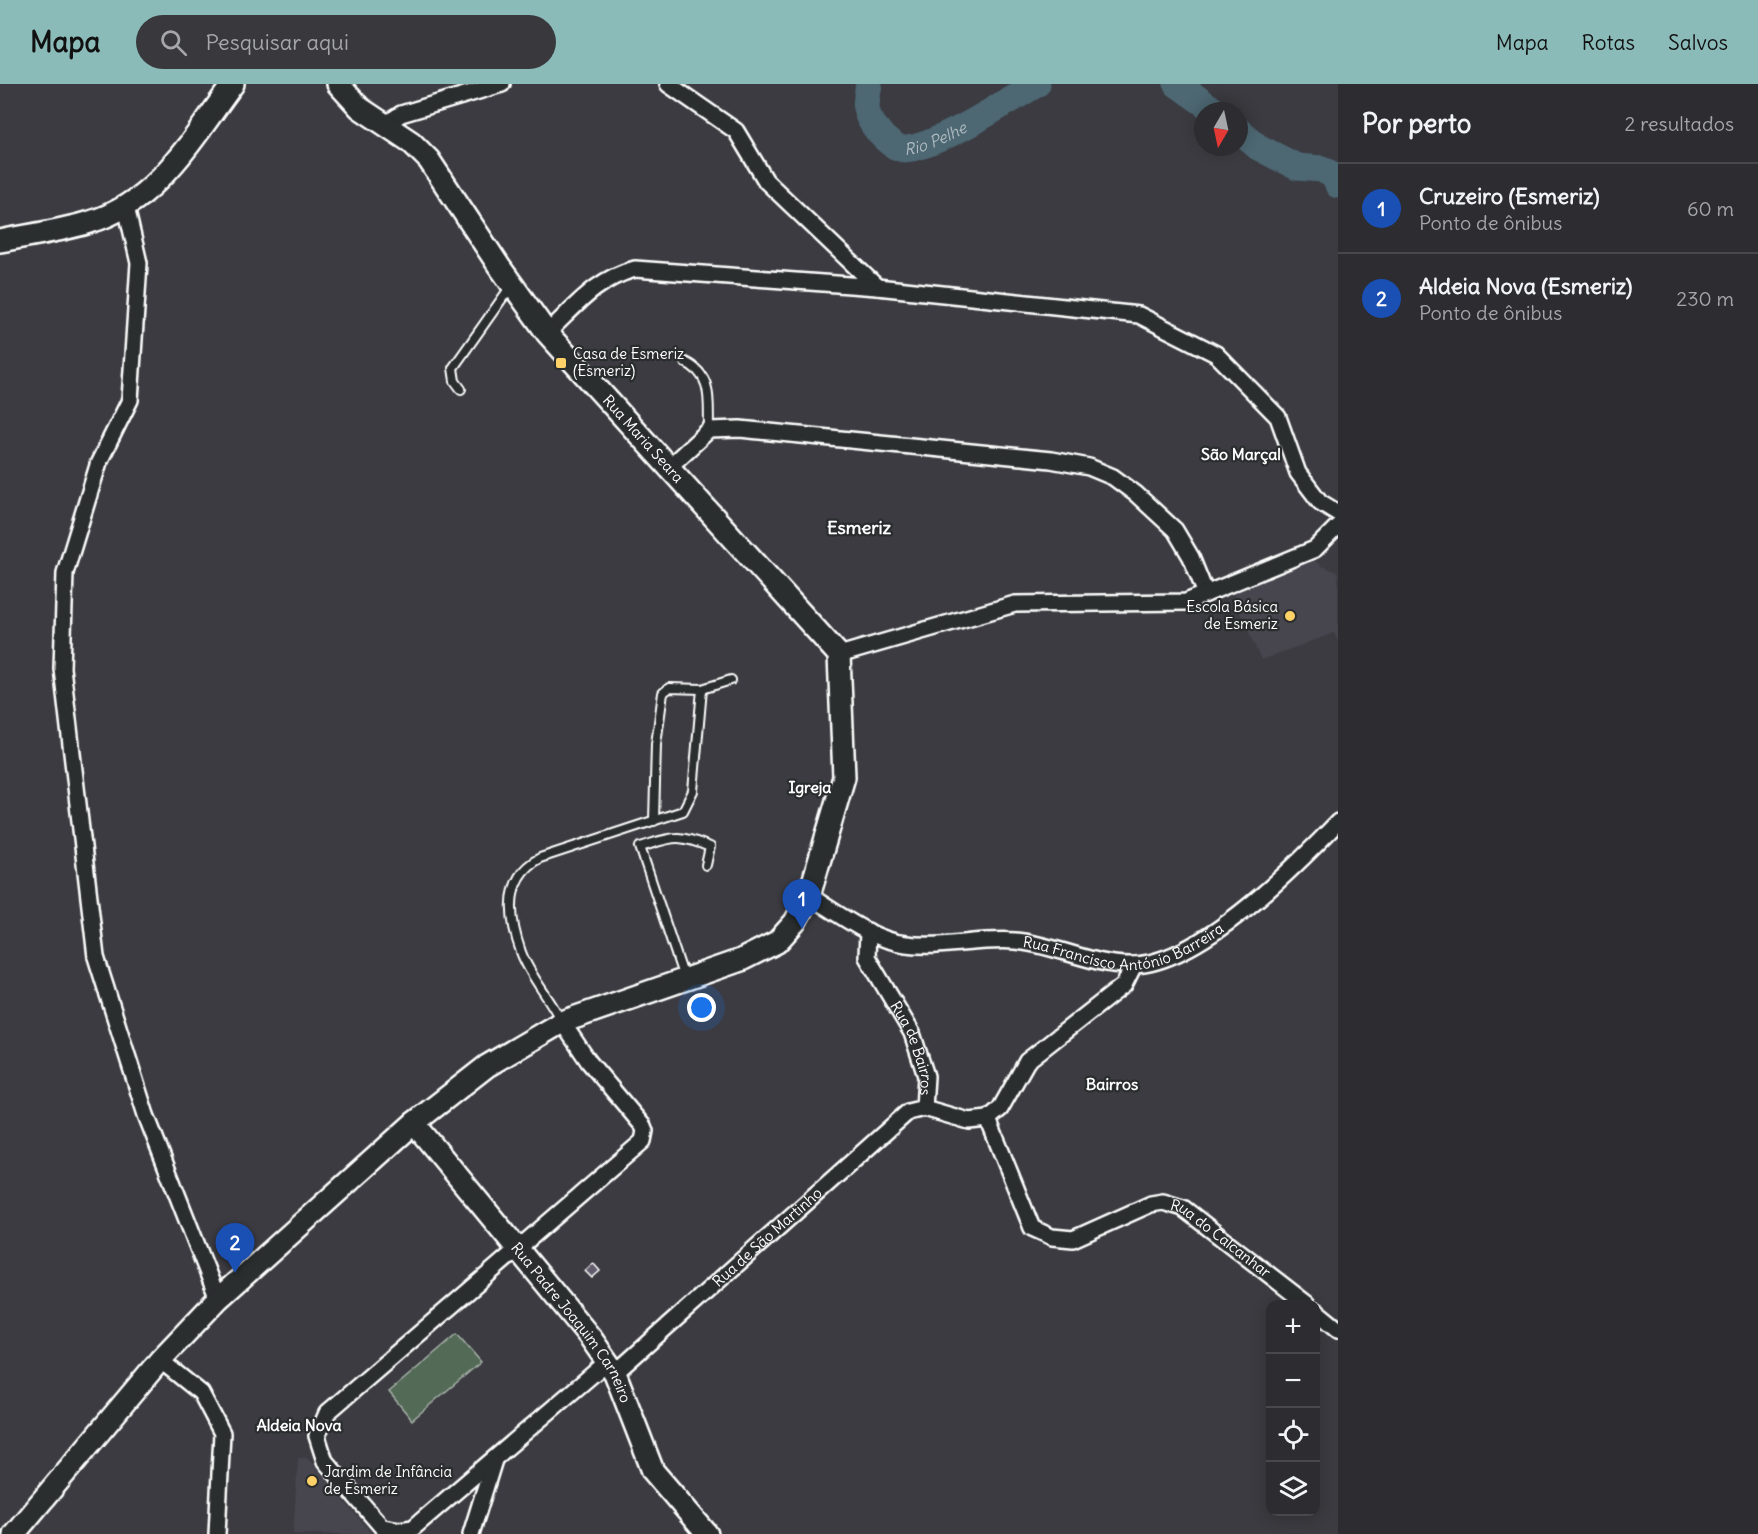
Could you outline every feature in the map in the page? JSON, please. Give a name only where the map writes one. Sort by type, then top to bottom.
[{"type":"street","points":[[0,241],[91,222],[126,207],[161,179],[233,84]]},
{"type":"street","name":"Rua Maria Seara","points":[[338,84],[360,108],[411,142],[429,160],[512,285],[548,333],[839,655]]},
{"type":"street","points":[[386,124],[401,114],[502,84]]},
{"type":"street","points":[[668,84],[736,130],[766,181],[877,287]]},
{"type":"street","points":[[126,207],[139,264],[130,400],[99,462],[65,573],[62,668],[96,957],[147,1115],[218,1299]]},
{"type":"street","points":[[548,333],[600,282],[614,274],[635,269],[877,287],[1139,315],[1216,354],[1278,417],[1298,474],[1320,502],[1338,513]]},
{"type":"street","points":[[669,467],[709,430],[740,429],[1051,460],[1089,467],[1113,477],[1175,530],[1191,557],[1206,594]]},
{"type":"street","points":[[14,1534],[160,1360],[218,1299],[414,1123],[487,1066],[562,1022],[768,948],[795,922],[809,896],[844,777],[839,655],[1016,604],[1186,602],[1315,549],[1338,526]]},
{"type":"street","name":"Rua Francisco António Barreira","points":[[809,896],[868,931],[905,944],[1015,941],[1134,965],[1167,960],[1202,939],[1280,882],[1338,822]]},
{"type":"street","name":"Rua de Bairros","points":[[868,931],[867,957],[912,1033],[926,1076],[924,1108],[969,1121],[988,1119]]},
{"type":"street","points":[[988,1119],[1000,1109],[1027,1061],[1124,985],[1134,965]]},
{"type":"street","name":"Rua de São Martinho","points":[[562,1022],[589,1062],[643,1126],[645,1136],[643,1141],[327,1413],[318,1436],[325,1461],[382,1527],[400,1530],[412,1528],[611,1367],[908,1112],[924,1108]]},
{"type":"street","name":"Rua do Calcanhar","points":[[988,1119],[1032,1228],[1052,1237],[1073,1239],[1142,1208],[1163,1202],[1183,1208],[1301,1300]]},
{"type":"street","name":"Rua Padre Joaquim Carneiro","points":[[414,1123],[611,1367],[653,1471],[707,1534]]},
{"type":"street","points":[[1320,1314],[1338,1329]]},
{"type":"street","points":[[160,1360],[201,1393],[222,1433],[217,1534]]},
{"type":"street","points":[[471,1534],[494,1460]]},
{"type":"lane","points":[[461,389],[455,381],[453,368],[512,285]]},
{"type":"lane","points":[[685,362],[699,369],[705,378],[709,430]]},
{"type":"lane","points":[[654,821],[660,700],[663,693],[669,688],[702,689],[731,680]]},
{"type":"lane","points":[[562,1022],[522,954],[512,914],[514,885],[521,871],[540,858],[683,811],[693,791],[702,689]]},
{"type":"lane","points":[[684,979],[640,847],[677,836],[685,836],[710,847],[706,865]]},
{"type":"shaded area","name":"Escola Básica de Esmeriz","points":[[1311,557],[1321,566],[1338,572],[1338,642],[1334,633],[1261,660],[1234,599],[1234,593]]},
{"type":"shaded area","name":"Jardim de Infância de Esmeriz","points":[[298,1458],[308,1458],[372,1534],[293,1534]]},
{"type":"green space","points":[[457,1334],[481,1362],[412,1420],[389,1392]]},
{"type":"building","points":[[593,1263],[600,1271],[592,1278],[585,1271]]},
{"type":"waterway","name":"Rio Pelhe","points":[[869,84],[866,109],[870,119],[886,140],[904,149],[917,147],[952,133],[1037,84]]},
{"type":"waterway","name":"Rio Pelhe","points":[[1177,84],[1202,102]]},
{"type":"waterway","name":"Rio Pelhe","points":[[1248,139],[1258,147],[1297,167],[1322,169],[1334,176],[1338,185]]},
{"type":"place","name":"Casa de Esmeriz (Esmeriz)","points":[[561,363]]},
{"type":"place","name":"Escola Básica de Esmeriz","points":[[1290,616]]},
{"type":"place","name":"Cruzeiro (Esmeriz)","points":[[802,929]]},
{"type":"place","name":"Aldeia Nova (Esmeriz)","points":[[235,1273]]},
{"type":"place","name":"Jardim de Infância de Esmeriz","points":[[312,1481]]},
{"type":"district","name":"São Marçal","points":[[1241,454]]},
{"type":"district","name":"Esmeriz","points":[[859,528]]},
{"type":"district","name":"Igreja","points":[[810,787]]},
{"type":"district","name":"Bairros","points":[[1112,1084]]},
{"type":"district","name":"Aldeia Nova","points":[[299,1425]]}]
